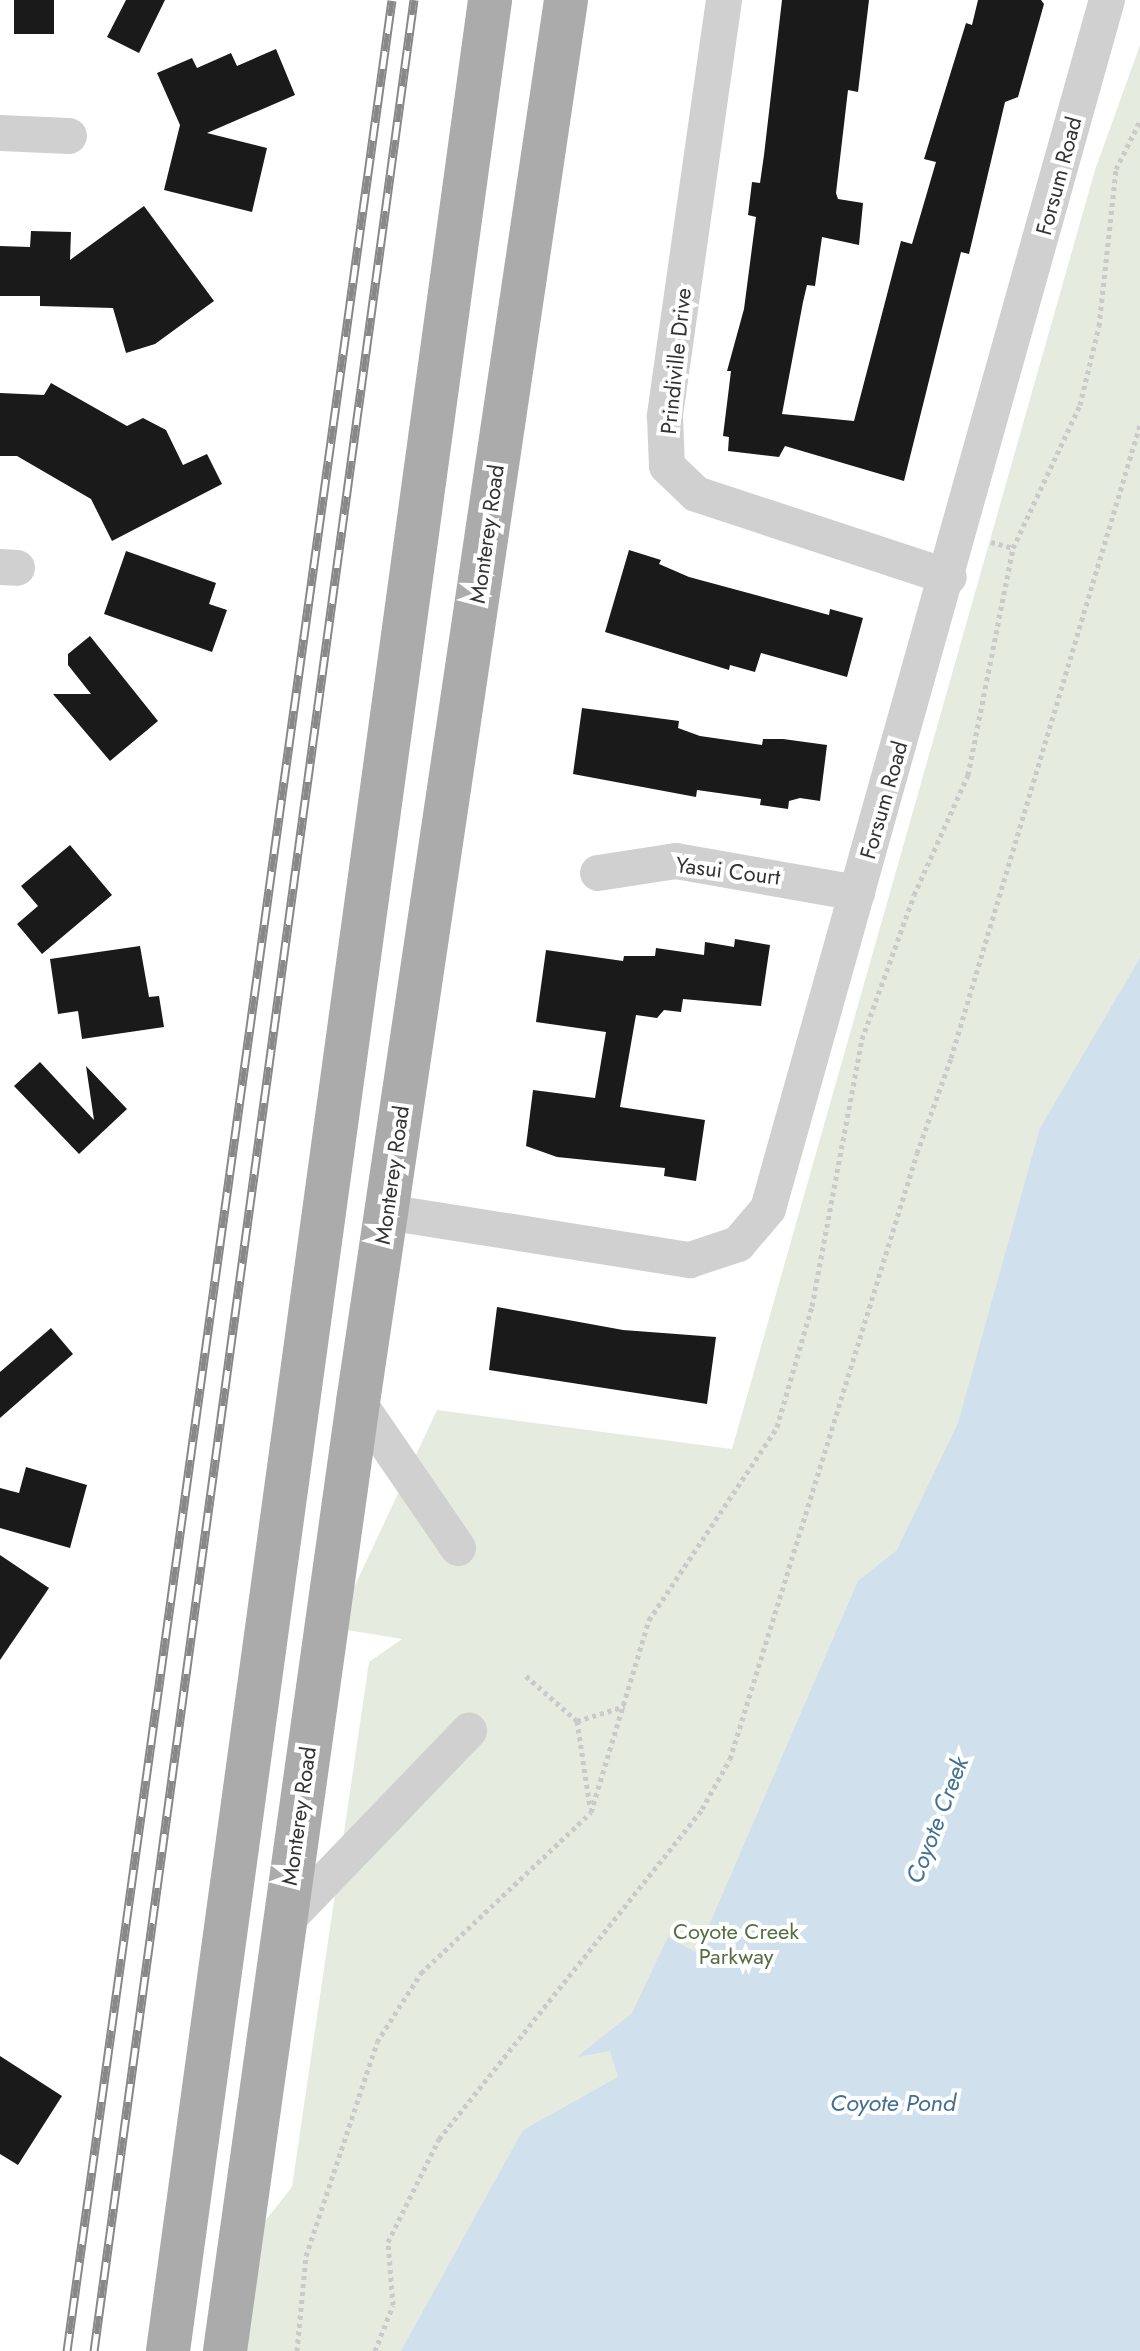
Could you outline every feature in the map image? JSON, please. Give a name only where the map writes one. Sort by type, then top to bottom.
[{"type":"main road","points":[[168,2351],[490,0]]},
{"type":"main road","name":"Monterey Road","points":[[225,2351],[358,1402],[566,0]]},
{"type":"street","name":"Prindiville Drive","points":[[724,0],[665,417],[667,466],[696,494],[949,577]]},
{"type":"street","name":"Forsum Road","points":[[386,1212],[690,1260],[738,1244],[768,1209],[949,577],[1107,0]]},
{"type":"street","points":[[0,133],[69,136]]},
{"type":"street","name":"Yasui Court","points":[[598,873],[676,861],[857,893]]},
{"type":"street","points":[[358,1402],[458,1548]]},
{"type":"street","points":[[284,1923],[469,1731]]},
{"type":"path","points":[[375,2351],[393,2305],[388,2242],[439,2139],[702,1809],[730,1759],[917,1153],[951,1058],[1140,425]]},
{"type":"path","points":[[987,540],[1013,548]]},
{"type":"path","points":[[526,1676],[577,1721],[591,1812]]},
{"type":"path","points":[[577,1721],[625,1706]]},
{"type":"green space","name":"Coyote Creek Parkway","points":[[1140,45],[1140,2351],[229,2351],[243,2249],[292,2187],[369,1662],[402,1639],[335,1628],[437,1410],[732,1449],[1095,170]]},
{"type":"water","name":"Coyote Pond","points":[[1140,958],[1140,2351],[401,2351],[523,2130],[618,2077],[610,2051],[577,2057],[632,2013],[668,1937],[697,1953],[858,1581],[897,1550],[958,1423],[1040,1128]]},
{"type":"building","points":[[14,0],[54,0],[54,34],[14,34]]},
{"type":"building","points":[[126,0],[165,0],[139,53],[107,37]]},
{"type":"building","points":[[782,0],[869,0],[858,92],[848,90],[836,193],[838,199],[863,203],[859,245],[822,237],[815,286],[807,285],[803,302],[782,414],[854,421],[901,241],[912,244],[936,162],[924,159],[966,23],[972,25],[978,0],[1041,0],[1044,4],[1018,97],[1005,102],[969,254],[961,252],[904,481],[785,446],[779,457],[728,451],[729,437],[723,436],[731,371],[727,371],[744,309],[756,217],[748,215],[752,182],[760,183]]},
{"type":"building","points":[[276,49],[295,95],[207,133],[267,148],[252,212],[164,190],[180,125],[157,73],[192,58],[197,68],[231,53],[237,66]]},
{"type":"building","points":[[144,206],[214,301],[155,344],[126,353],[113,308],[40,306],[40,296],[0,296],[0,246],[30,247],[31,231],[71,232],[70,260]]},
{"type":"building","points":[[51,383],[127,426],[143,418],[166,430],[183,465],[207,454],[222,484],[112,541],[91,499],[17,456],[0,456],[0,393],[44,395]]},
{"type":"building","points":[[629,550],[661,560],[659,564],[689,577],[829,615],[830,609],[863,618],[847,677],[761,653],[755,672],[730,665],[729,670],[605,632]]},
{"type":"building","points":[[126,551],[216,583],[209,604],[227,610],[212,652],[104,614]]},
{"type":"building","points":[[90,636],[158,721],[110,761],[53,694],[91,694],[68,665],[68,654]]},
{"type":"building","points":[[582,708],[679,721],[678,728],[700,736],[762,745],[763,739],[783,739],[827,745],[820,801],[800,798],[789,801],[788,809],[760,805],[761,799],[697,790],[696,797],[573,774]]},
{"type":"building","points":[[70,845],[112,895],[42,954],[17,924],[38,906],[21,886]]},
{"type":"building","points":[[735,939],[770,945],[761,1006],[683,999],[681,1012],[664,1010],[657,1018],[636,1015],[620,1107],[705,1120],[696,1181],[664,1176],[665,1168],[557,1157],[526,1146],[533,1090],[595,1098],[606,1032],[536,1022],[546,950],[623,961],[624,956],[655,956],[656,948],[704,955],[705,942],[734,947]]},
{"type":"building","points":[[140,946],[149,997],[159,996],[164,1027],[82,1039],[78,1011],[58,1014],[50,959]]},
{"type":"building","points":[[40,1062],[94,1120],[86,1066],[127,1109],[79,1154],[14,1086]]},
{"type":"building","points":[[497,1307],[623,1330],[716,1337],[707,1404],[489,1370]]},
{"type":"building","points":[[51,1328],[73,1354],[0,1418],[0,1372]]},
{"type":"building","points":[[26,1467],[87,1485],[70,1548],[0,1528],[0,1488],[19,1493]]},
{"type":"building","points":[[0,1555],[49,1588],[0,1660]]},
{"type":"building","points":[[0,2056],[62,2096],[18,2165],[0,2154]]},
{"type":"railway","points":[[67,2351],[392,0]]},
{"type":"railway","points":[[94,2351],[414,0]]},
{"type":"water label","name":"Coyote Creek","points":[[937,1820]]}]
